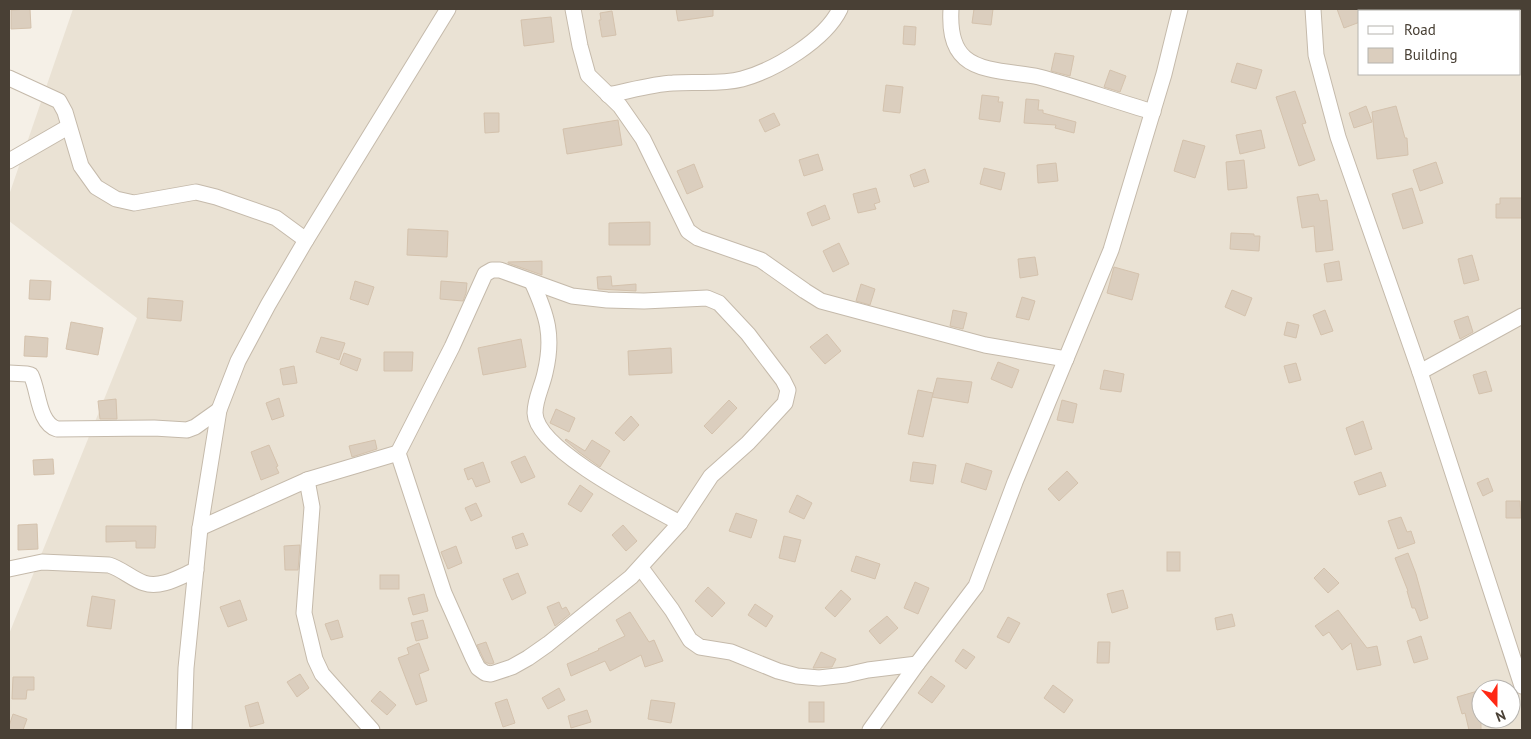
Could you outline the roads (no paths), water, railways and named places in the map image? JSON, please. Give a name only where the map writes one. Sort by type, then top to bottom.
[{"type":"street","points":[[184,730],[186,668],[200,528],[219,410],[238,361],[268,305],[448,9]]},
{"type":"street","points":[[573,9],[588,75],[620,106],[643,139],[688,231],[698,238],[761,260],[805,291],[828,303],[985,345],[1066,359]]},
{"type":"street","points":[[608,95],[672,83],[720,82],[742,78],[774,66],[792,55],[820,35],[840,9]]},
{"type":"street","points":[[951,9],[950,21],[954,43],[966,59],[987,69],[1038,77],[1153,112]]},
{"type":"street","points":[[870,730],[976,586],[1014,482],[1111,250],[1164,74],[1180,9]]},
{"type":"street","points":[[1313,9],[1316,55],[1338,137],[1420,372],[1522,686]]},
{"type":"street","points":[[9,78],[59,101],[65,112],[81,166],[96,187],[116,199],[134,203],[196,192],[276,218],[306,240]]},
{"type":"street","points":[[9,161],[68,127]]},
{"type":"street","points":[[492,270],[500,270],[572,296],[607,300],[644,301],[702,298],[713,300],[719,303],[748,334],[783,380],[788,390],[785,403],[748,443],[711,476],[680,523],[641,568],[528,658],[512,667],[492,674],[485,673],[478,668],[444,594],[398,453],[452,347],[485,274],[492,270]]},
{"type":"street","points":[[532,282],[546,318],[550,338],[545,374],[537,396],[535,414],[539,427],[574,462],[609,484],[680,523]]},
{"type":"street","points":[[1420,372],[1522,316]]},
{"type":"street","points":[[9,373],[31,376],[47,423],[57,429],[154,428],[187,430],[219,410]]},
{"type":"street","points":[[200,528],[307,480],[398,453]]},
{"type":"street","points":[[307,480],[312,507],[304,613],[315,658],[322,674],[372,730]]},
{"type":"street","points":[[9,570],[42,562],[109,565],[144,583],[154,585],[196,570]]},
{"type":"street","points":[[641,568],[672,610],[690,640],[700,647],[731,652],[798,676],[819,678],[917,664]]}]
